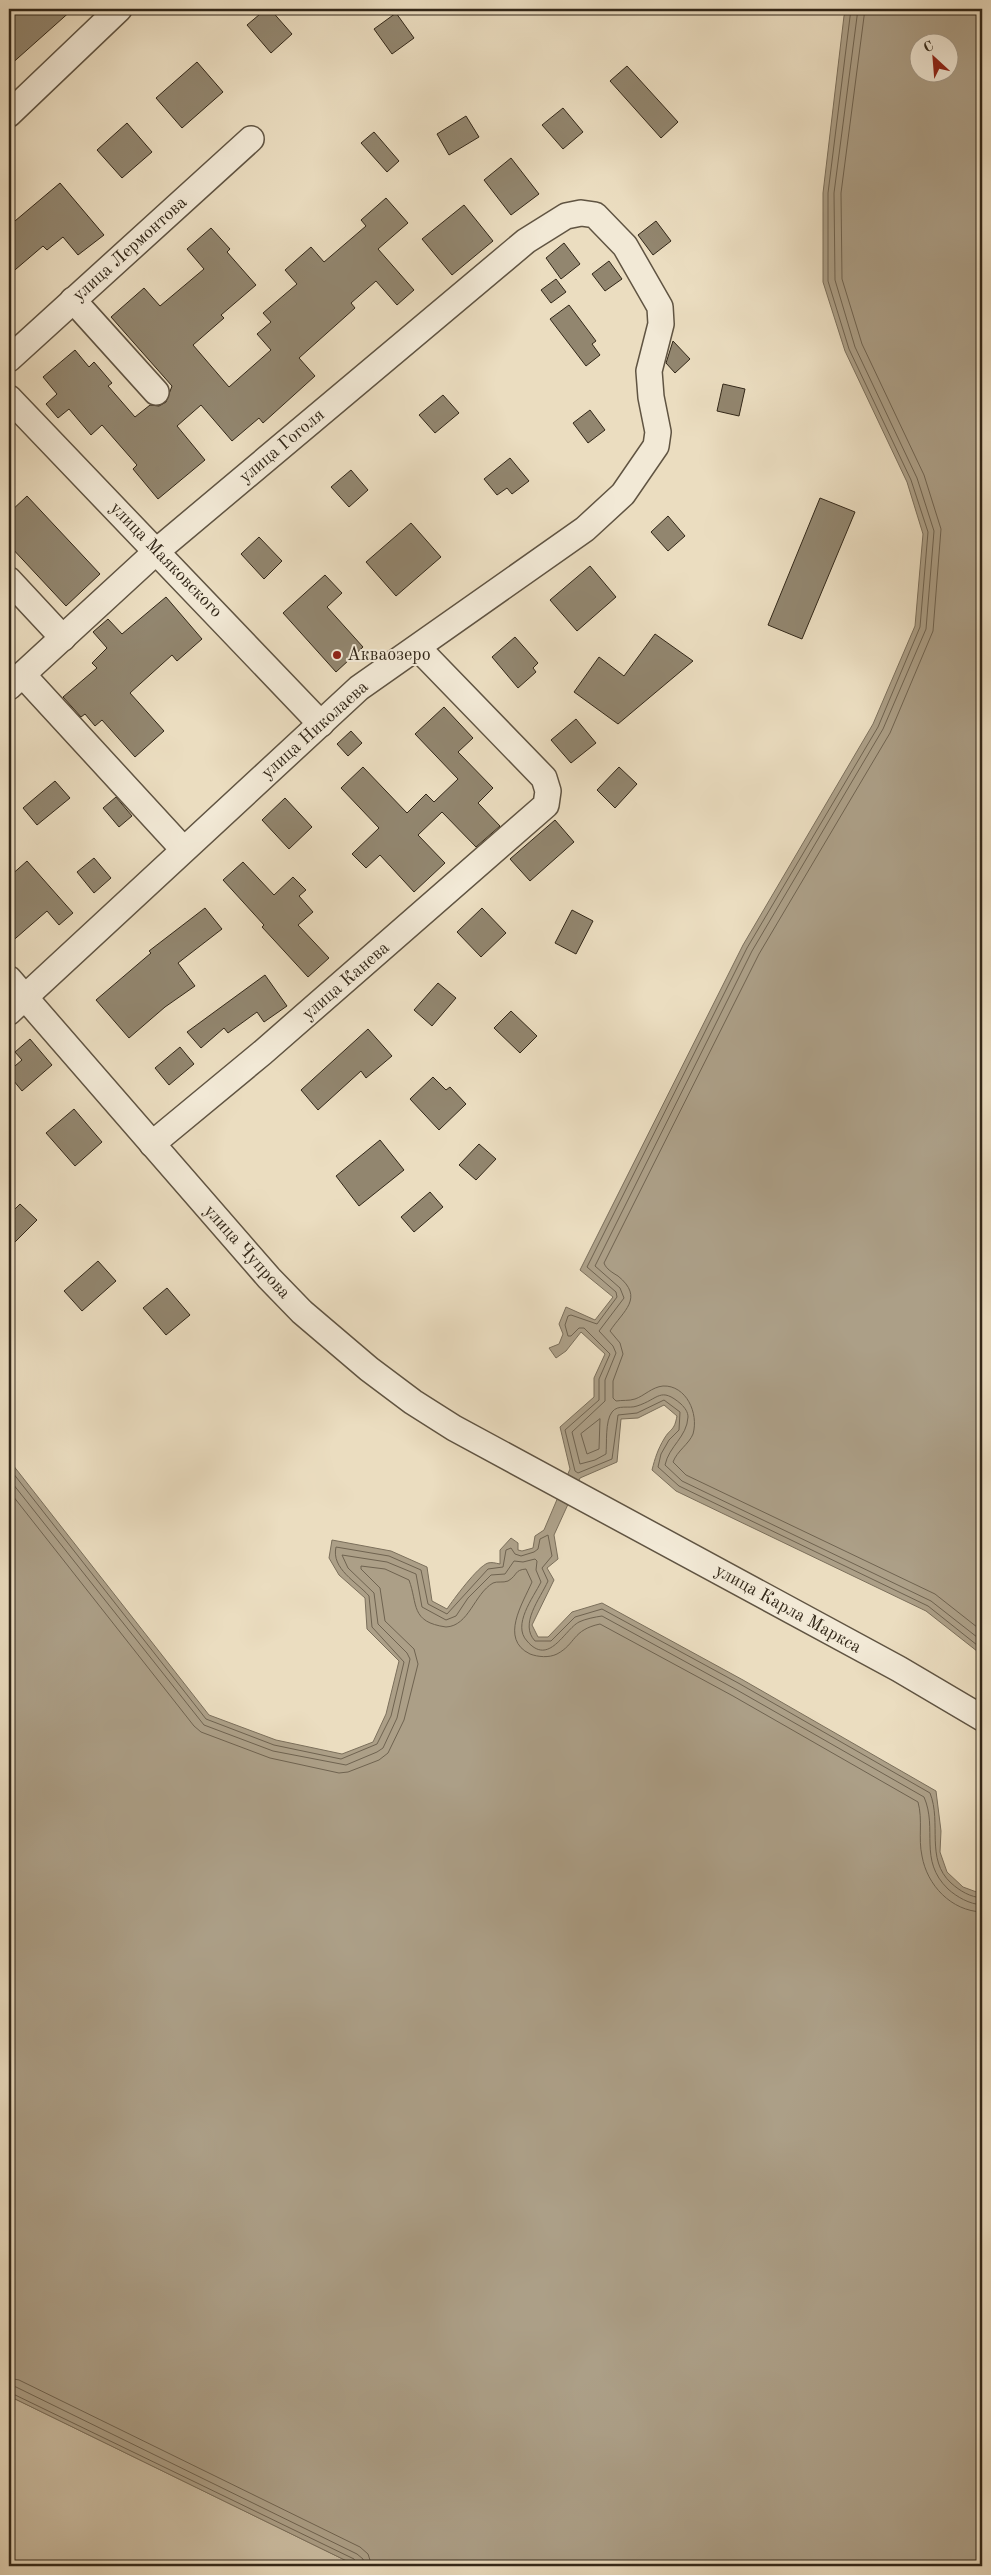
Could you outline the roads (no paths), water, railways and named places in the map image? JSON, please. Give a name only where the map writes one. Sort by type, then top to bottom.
[{"type":"street","points":[[9,114],[118,9]]},
{"type":"street","name":"улица Лермонтова","points":[[9,359],[250,140]]},
{"type":"street","name":"улица Гоголя","points":[[16,681],[158,550],[526,241],[566,216],[581,213],[595,215],[609,227],[625,246],[660,307],[661,324],[649,370],[651,397],[658,432],[656,446]]},
{"type":"street","points":[[73,300],[156,392]]},
{"type":"street","name":"улица Маяковского","points":[[9,398],[158,550],[321,724]]},
{"type":"street","name":"улица Николаева","points":[[14,996],[183,849],[359,688],[586,528],[623,494],[656,446]]},
{"type":"street","points":[[9,580],[63,638]]},
{"type":"street","name":"улица Канева","points":[[152,1144],[262,1054],[546,805],[548,790],[544,778],[418,648]]},
{"type":"street","points":[[16,681],[183,849]]},
{"type":"street","name":"улица Чупрова","points":[[14,996],[152,1144],[269,1278],[335,1342],[413,1402],[454,1428],[592,1502]]},
{"type":"street","name":"улица Карла Маркса","points":[[592,1502],[898,1669],[982,1718]]},
{"type":"water","points":[[847,9],[982,9],[982,1655],[926,1611],[676,1491],[652,1470],[660,1446],[673,1427],[677,1416],[664,1405],[638,1418],[621,1419],[617,1462],[580,1478],[554,1535],[558,1559],[547,1568],[554,1580],[532,1625],[538,1637],[548,1637],[572,1612],[602,1603],[743,1680],[936,1791],[941,1831],[940,1852],[947,1872],[963,1887],[982,1894],[982,2566],[357,2566],[9,2396],[9,1460],[209,1715],[276,1740],[342,1754],[373,1742],[386,1714],[399,1661],[367,1629],[365,1598],[339,1575],[329,1558],[332,1540],[391,1551],[427,1567],[432,1601],[447,1609],[478,1570],[489,1563],[500,1564],[500,1550],[511,1538],[518,1543],[518,1550],[522,1551],[533,1548],[535,1536],[544,1530],[570,1469],[560,1427],[594,1397],[594,1378],[605,1354],[581,1332],[566,1351],[556,1358],[549,1348],[559,1344],[563,1334],[559,1324],[566,1307],[595,1320],[613,1297],[580,1270],[743,945],[873,724],[915,626],[923,534],[907,482],[845,351],[823,282],[823,193],[844,16]]},
{"type":"place","name":"Акваозеро","points":[[337,655]]}]
